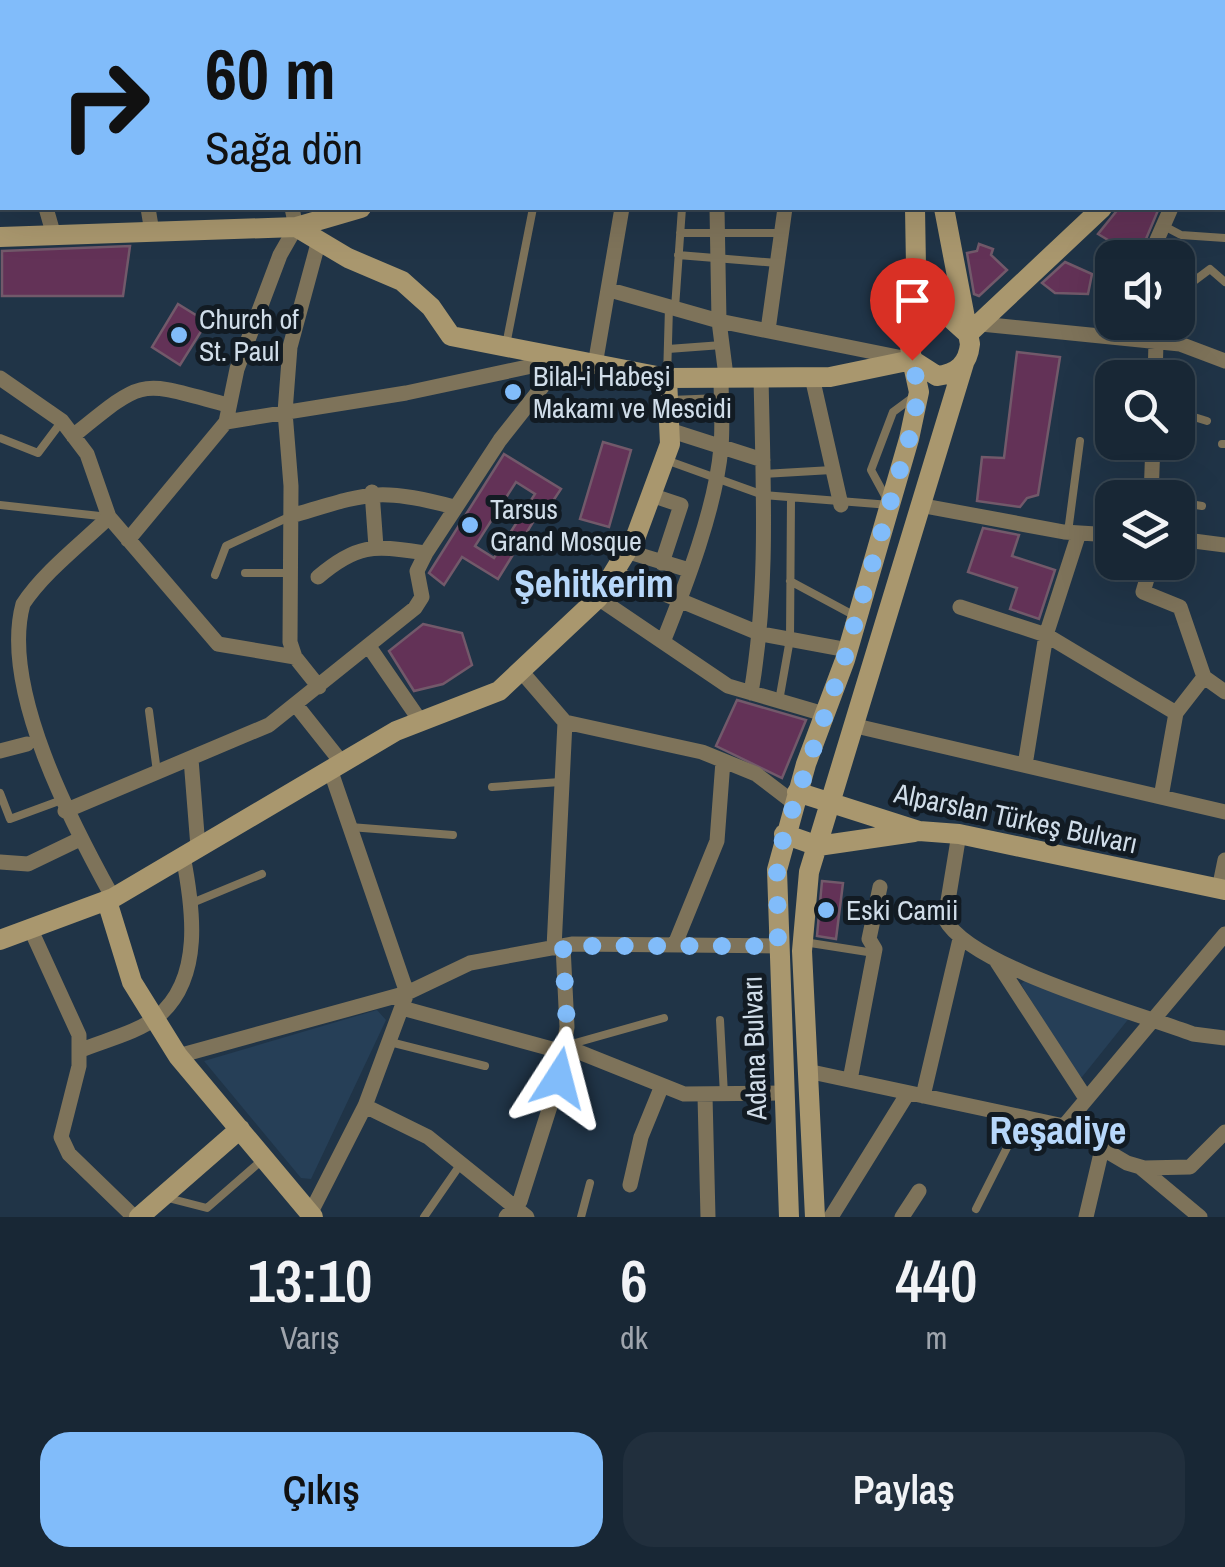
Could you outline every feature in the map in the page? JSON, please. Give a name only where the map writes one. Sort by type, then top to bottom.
[{"type":"main road","points":[[0,237],[152,232],[347,210]]},
{"type":"main road","points":[[915,210],[917,325]]},
{"type":"main road","points":[[945,210],[975,329]]},
{"type":"main road","points":[[975,329],[947,315],[927,317],[909,339],[912,360],[927,374],[937,376],[948,375],[964,363],[975,329],[1100,210]]},
{"type":"main road","points":[[294,217],[318,240],[402,281],[431,307],[451,336],[667,378],[812,377],[912,360]]},
{"type":"main road","name":"Adana Bulvarı","points":[[788,1217],[777,870],[784,834],[848,650],[890,506],[919,392],[912,360]]},
{"type":"main road","name":"Adana Bulvarı","points":[[821,1215],[808,1071],[803,942],[809,872],[964,363]]},
{"type":"main road","points":[[0,940],[110,899],[336,766],[421,722],[498,690],[521,671],[598,598],[626,552],[664,460],[670,430],[667,378]]},
{"type":"main road","name":"Alparslan Türkeş Bulvarı","points":[[796,798],[832,803],[919,831],[959,834],[1222,889]]},
{"type":"main road","points":[[784,834],[818,846],[919,831]]},
{"type":"main road","points":[[110,899],[125,966],[178,1056],[311,1215]]},
{"type":"main road","points":[[136,1217],[240,1128]]},
{"type":"street","points":[[47,210],[54,236]]},
{"type":"street","points":[[148,210],[152,232]]},
{"type":"street","points":[[596,365],[622,210]]},
{"type":"street","points":[[663,642],[680,601],[721,447],[723,376],[717,210]]},
{"type":"street","points":[[768,330],[785,210]]},
{"type":"street","points":[[1157,240],[1170,210]]},
{"type":"street","points":[[128,540],[227,413],[236,368],[294,217]]},
{"type":"street","points":[[318,240],[290,347],[286,412],[291,516],[290,642],[295,657],[319,688]]},
{"type":"street","points":[[610,290],[719,321],[912,360]]},
{"type":"street","points":[[975,329],[1095,338]]},
{"type":"street","points":[[1127,340],[1180,344],[1225,361]]},
{"type":"street","points":[[1156,342],[1156,360]]},
{"type":"street","points":[[73,436],[134,388],[160,387],[227,413],[286,412],[406,393],[564,359]]},
{"type":"street","points":[[62,806],[240,741],[296,705],[370,648],[422,596],[417,571],[426,553],[454,507],[564,359]]},
{"type":"street","points":[[751,694],[761,634],[764,496],[760,376]]},
{"type":"street","points":[[812,377],[841,505]]},
{"type":"street","points":[[0,378],[62,421],[87,454],[109,517],[218,644],[295,657]]},
{"type":"street","points":[[670,430],[721,447],[763,467]]},
{"type":"street","points":[[291,516],[372,492],[398,492],[454,507]]},
{"type":"street","points":[[372,492],[376,546]]},
{"type":"street","points":[[651,494],[681,505],[662,562]]},
{"type":"street","points":[[920,506],[1095,534]]},
{"type":"street","points":[[109,517],[24,603],[3,638],[6,682],[27,744],[110,899]]},
{"type":"street","points":[[1026,765],[1046,635],[1074,532]]},
{"type":"street","points":[[1195,542],[1225,546]]},
{"type":"street","points":[[318,576],[346,553],[376,546],[426,553]]},
{"type":"street","points":[[626,552],[689,570]]},
{"type":"street","points":[[614,573],[761,634],[848,650]]},
{"type":"street","points":[[1147,580],[1143,592],[1180,607],[1204,677],[1225,692]]},
{"type":"street","points":[[598,598],[728,686],[824,714]]},
{"type":"street","points":[[960,607],[1046,635],[1176,713]]},
{"type":"street","points":[[370,648],[421,722]]},
{"type":"street","points":[[521,671],[565,722],[724,761],[756,774],[796,798]]},
{"type":"street","points":[[1162,797],[1176,713],[1204,677]]},
{"type":"street","points":[[296,705],[336,766],[350,827],[404,1000],[366,1106],[311,1215]]},
{"type":"street","points":[[366,1106],[428,1137],[463,1162],[516,1214],[564,1049],[558,947],[560,782],[565,722]]},
{"type":"street","points":[[856,726],[1225,812]]},
{"type":"street","points":[[0,751],[27,744]]},
{"type":"street","points":[[78,1052],[156,1018],[176,994],[195,915],[190,852],[191,760]]},
{"type":"street","points":[[676,944],[717,841],[724,761]]},
{"type":"street","points":[[959,834],[945,919],[960,939],[997,962],[1193,1034],[1225,1038]]},
{"type":"street","points":[[0,862],[28,864],[80,838]]},
{"type":"street","points":[[1222,889],[1225,860]]},
{"type":"street","points":[[850,1080],[874,953],[869,939],[880,887]]},
{"type":"street","points":[[31,930],[78,1036],[61,1138],[69,1154],[136,1217]]},
{"type":"street","points":[[1064,1126],[1225,934]]},
{"type":"street","points":[[821,1215],[915,1094],[960,939]]},
{"type":"street","points":[[178,1056],[404,1000],[470,963],[558,947],[778,946]]},
{"type":"street","points":[[997,962],[1085,1097]]},
{"type":"street","points":[[404,1000],[564,1049],[661,1088],[706,1096],[783,1092]]},
{"type":"street","points":[[808,1071],[1064,1126],[1140,1166],[1200,1217]]},
{"type":"street","points":[[630,1185],[641,1136],[661,1088]]},
{"type":"street","points":[[706,1096],[708,1217]]},
{"type":"street","points":[[1140,1166],[1190,1167],[1225,1132]]},
{"type":"street","points":[[1086,1217],[1102,1149]]},
{"type":"street","points":[[902,1217],[918,1191]]},
{"type":"lane","points":[[506,347],[533,210]]},
{"type":"lane","points":[[667,378],[682,210]]},
{"type":"lane","points":[[1164,226],[1181,236],[1225,238]]},
{"type":"lane","points":[[680,233],[781,233]]},
{"type":"lane","points":[[678,255],[777,263]]},
{"type":"lane","points":[[1195,280],[1210,269],[1225,282]]},
{"type":"lane","points":[[1179,340],[1180,344]]},
{"type":"lane","points":[[668,349],[722,345]]},
{"type":"lane","points":[[668,400],[721,398]]},
{"type":"lane","points":[[1195,417],[1206,420]]},
{"type":"lane","points":[[0,438],[38,453],[62,421]]},
{"type":"lane","points":[[1074,532],[1080,441]]},
{"type":"lane","points":[[664,460],[764,496],[890,506]]},
{"type":"lane","points":[[763,467],[832,470]]},
{"type":"lane","points":[[779,701],[790,639],[791,499]]},
{"type":"lane","points":[[1195,505],[1202,506]]},
{"type":"lane","points":[[0,506],[109,517]]},
{"type":"lane","points":[[215,575],[226,546],[291,516]]},
{"type":"lane","points":[[244,573],[290,573]]},
{"type":"lane","points":[[790,581],[857,617]]},
{"type":"lane","points":[[149,711],[157,772]]},
{"type":"lane","points":[[492,787],[560,782]]},
{"type":"lane","points":[[0,793],[10,819],[62,806]]},
{"type":"lane","points":[[350,827],[453,835]]},
{"type":"lane","points":[[192,903],[262,874]]},
{"type":"lane","points":[[803,942],[874,953]]},
{"type":"lane","points":[[564,1049],[664,1018]]},
{"type":"lane","points":[[720,1020],[724,1096]]},
{"type":"lane","points":[[390,1042],[485,1066]]},
{"type":"lane","points":[[976,1209],[1022,1118]]},
{"type":"lane","points":[[162,1197],[207,1208],[264,1158]]},
{"type":"lane","points":[[424,1217],[463,1162]]},
{"type":"lane","points":[[581,1217],[590,1183]]},
{"type":"shaded area","points":[[1029,977],[1130,1017],[1082,1077],[1077,1076],[1021,984]]},
{"type":"shaded area","points":[[377,1010],[386,1020],[311,1179],[301,1178],[204,1061]]},
{"type":"building","points":[[1117,210],[1158,210],[1146,240],[1108,240],[1098,234]]},
{"type":"building","points":[[979,244],[993,249],[991,255],[1007,270],[979,296],[974,294],[967,253],[977,251]]},
{"type":"building","points":[[130,246],[123,296],[2,296],[2,251]]},
{"type":"building","points":[[1065,262],[1092,274],[1088,294],[1055,293],[1042,283]]},
{"type":"building","name":"Church of St. Paul","points":[[178,304],[207,322],[180,365],[152,347]]},
{"type":"building","points":[[1017,352],[1060,357],[1038,495],[1027,498],[1020,507],[977,501],[982,457],[1004,458]]},
{"type":"building","points":[[603,442],[631,450],[609,527],[580,519]]},
{"type":"building","name":"Tarsus Grand Mosque","points":[[504,454],[561,489],[551,504],[546,501],[498,579],[462,557],[444,585],[429,573]],"holes":[[[516,482],[535,494],[494,558],[475,546]]]},
{"type":"building","points":[[983,528],[1019,535],[1012,556],[1055,570],[1039,619],[1010,609],[1017,588],[968,572]]},
{"type":"building","points":[[423,624],[462,633],[472,665],[443,684],[414,691],[389,651]]},
{"type":"building","points":[[737,700],[806,720],[782,778],[716,746]]},
{"type":"building","name":"Eski Camii","points":[[822,881],[843,883],[836,939],[817,936]]},
{"type":"place","name":"Church of St. Paul","points":[[179,335]]},
{"type":"place","name":"Bilal-i Habeşi Makamı ve Mescidi","points":[[513,392]]},
{"type":"place","name":"Tarsus Grand Mosque","points":[[470,525]]},
{"type":"place","name":"Eski Camii","points":[[826,910]]},
{"type":"district","name":"Şehitkerim","points":[[594,584]]},
{"type":"district","name":"Reşadiye","points":[[1058,1131]]},
{"type":"route","points":[[559,1078],[567,1028],[563,946],[778,946],[777,870],[784,834],[844,660],[909,439],[919,392],[912,360]]}]
